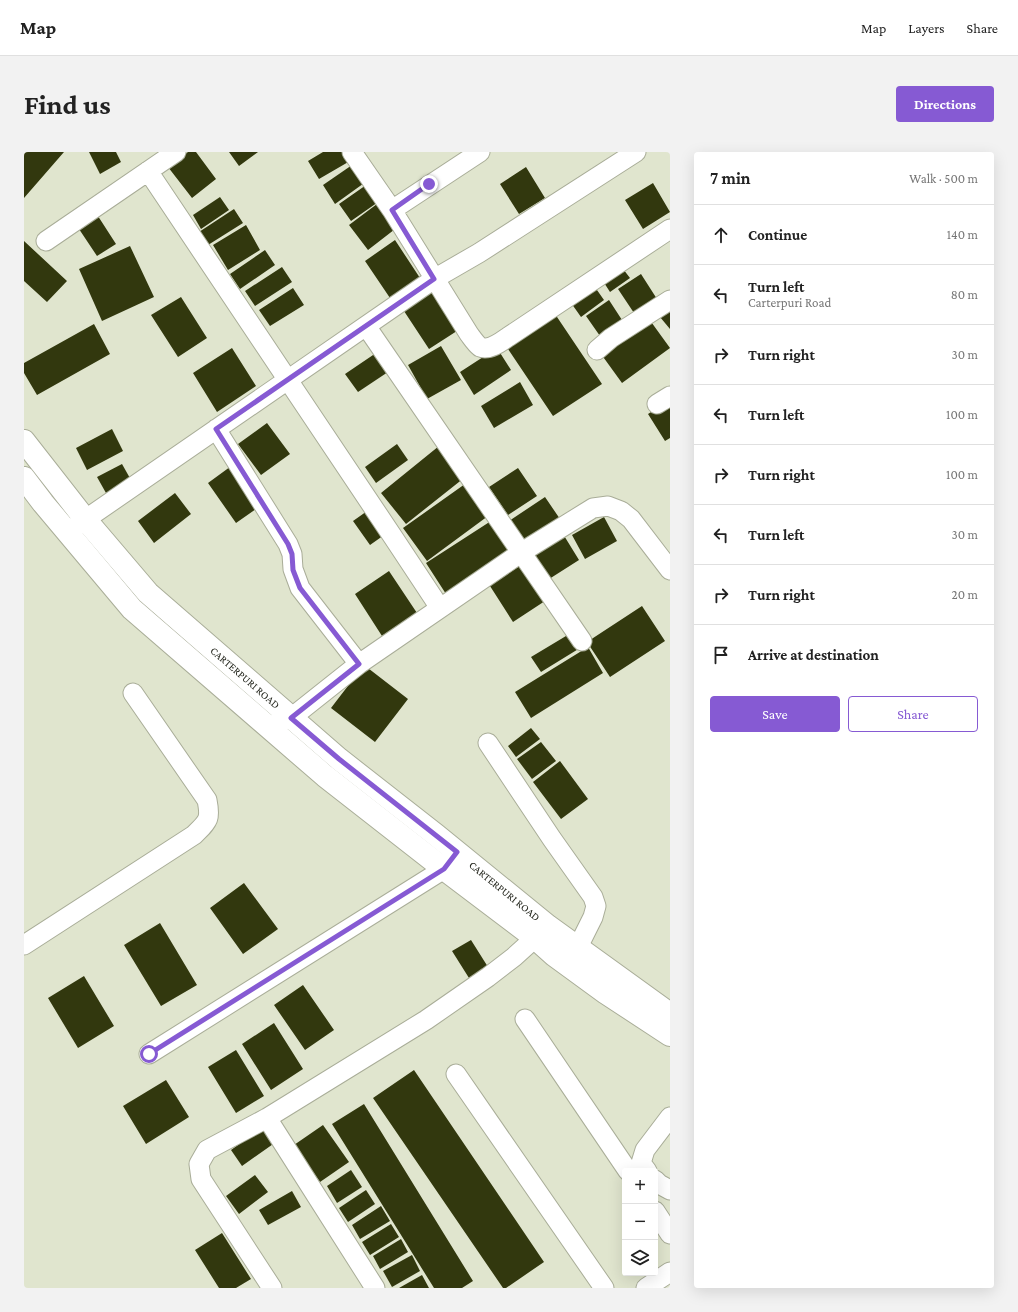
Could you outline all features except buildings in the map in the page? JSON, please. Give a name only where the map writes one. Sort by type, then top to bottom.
[{"type":"main road","name":"CARTERPURI ROAD","points":[[24,441],[85,520],[148,593],[339,759],[457,852],[542,932],[554,955],[606,993],[670,1035]]},
{"type":"main road","name":"CARTERPURI ROAD","points":[[24,478],[43,503],[132,609],[325,776],[444,869],[542,932],[578,947],[670,1014]]},
{"type":"street","points":[[46,241],[176,152]]},
{"type":"street","points":[[352,152],[392,210],[469,334],[479,346],[485,348],[499,343],[670,229]]},
{"type":"street","points":[[392,210],[480,152]]},
{"type":"street","points":[[67,532],[434,279],[479,253],[636,152]]},
{"type":"street","points":[[148,172],[440,608]]},
{"type":"street","points":[[597,350],[611,338],[670,300]]},
{"type":"street","points":[[366,326],[582,641]]},
{"type":"street","points":[[216,429],[288,544],[292,554],[294,574],[300,588],[359,664]]},
{"type":"street","points":[[267,726],[291,718],[359,664],[522,552],[593,508],[608,506],[621,510],[631,519],[670,570]]},
{"type":"street","points":[[24,945],[194,835],[204,825],[209,814],[207,800],[133,693]]},
{"type":"street","points":[[488,743],[552,839],[593,897],[596,906],[593,917],[578,947]]},
{"type":"street","points":[[149,1054],[444,869],[457,852]]},
{"type":"street","points":[[272,1288],[201,1179],[199,1164],[208,1150],[267,1118],[426,1020],[488,977],[514,957],[542,932]]},
{"type":"street","points":[[525,1019],[626,1168]]},
{"type":"street","points":[[456,1074],[604,1288]]},
{"type":"street","points":[[644,1168],[640,1163],[645,1150],[670,1117]]},
{"type":"street","points":[[267,1118],[375,1288]]},
{"type":"street","points":[[658,1183],[670,1190]]},
{"type":"street","points":[[658,1216],[670,1234]]},
{"type":"street","points":[[646,1288],[670,1272]]},
{"type":"route","points":[[149,1054],[444,869],[457,852],[339,759],[291,718],[359,664],[300,588],[293,570],[292,554],[288,544],[216,429],[434,279],[392,210],[429,184]]}]
